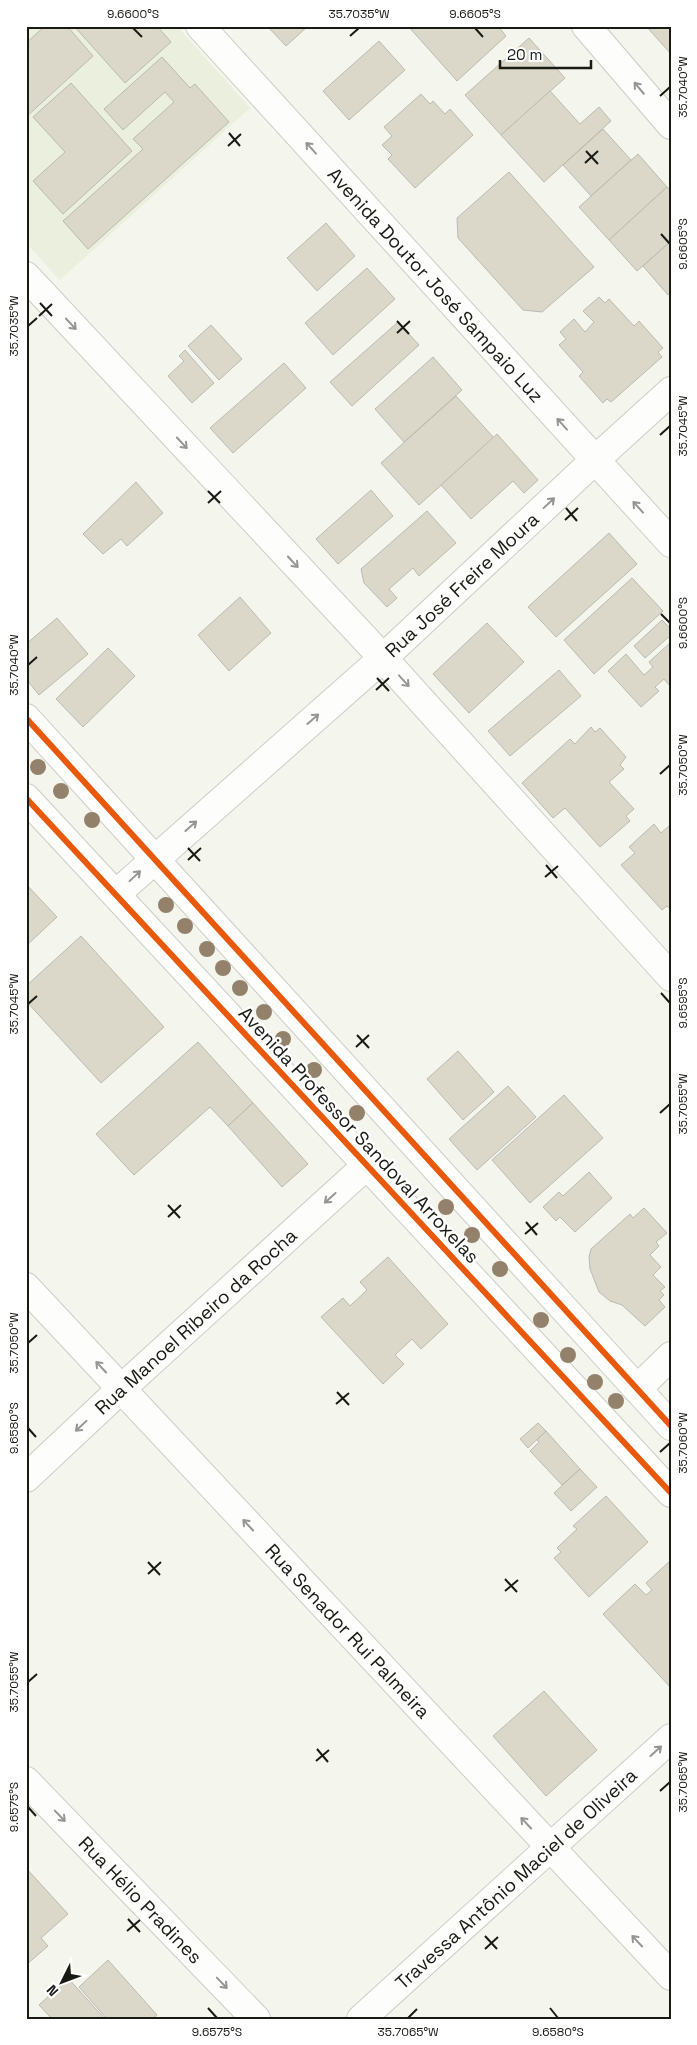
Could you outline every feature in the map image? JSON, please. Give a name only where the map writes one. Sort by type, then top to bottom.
[{"type":"street","name":"Avenida Doutor José Sampaio Luz","points":[[200,26],[671,543]]},
{"type":"street","points":[[586,26],[671,125]]},
{"type":"street","points":[[26,276],[383,658],[671,977]]},
{"type":"street","name":"Rua José Freire Moura","points":[[116,894],[383,658],[671,391]]},
{"type":"street","name":"Avenida Professor Sandoval Arroxelas","points":[[26,718],[671,1426]]},
{"type":"street","name":"Avenida Professor Sandoval Arroxelas","points":[[26,798],[671,1493]]},
{"type":"street","name":"Rua Manoel Ribeiro da Rocha","points":[[26,1478],[367,1165]]},
{"type":"street","name":"Rua Senador Rui Palmeira","points":[[26,1286],[671,1976]]},
{"type":"street","points":[[637,1389],[671,1356]]},
{"type":"street","name":"Travessa Antônio Maciel de Oliveira","points":[[361,2019],[671,1738]]},
{"type":"street","name":"Rua Hélio Pradines","points":[[26,1781],[256,2019]]},
{"type":"shaded area","points":[[32,26],[177,26],[250,108],[60,280],[26,243],[26,31]]},
{"type":"building","points":[[45,26],[67,26],[93,56],[26,117],[26,43]]},
{"type":"building","points":[[74,26],[157,26],[171,42],[125,83]]},
{"type":"building","points":[[267,26],[308,26],[286,46]]},
{"type":"building","points":[[408,26],[498,26],[506,36],[457,81]]},
{"type":"building","points":[[646,26],[671,26],[671,54]]},
{"type":"building","points":[[529,38],[565,78],[501,135],[465,95]]},
{"type":"building","points":[[379,41],[405,70],[349,120],[323,91]]},
{"type":"building","points":[[162,57],[190,88],[195,84],[229,122],[88,249],[63,221],[143,149],[133,139],[174,102],[165,92],[123,130],[104,109]]},
{"type":"building","points":[[71,83],[132,151],[63,214],[33,181],[65,152],[33,117]]},
{"type":"building","points":[[550,91],[580,124],[599,107],[611,121],[544,182],[501,135]]},
{"type":"building","points":[[421,94],[430,104],[433,101],[445,114],[450,109],[473,135],[415,188],[388,159],[392,155],[382,145],[392,136],[384,127]]},
{"type":"building","points":[[603,129],[631,160],[591,196],[563,165]]},
{"type":"building","points":[[638,154],[667,187],[609,240],[579,207]]},
{"type":"building","points":[[509,172],[594,267],[542,312],[523,310],[458,238],[457,218]]},
{"type":"building","points":[[667,187],[671,190],[671,241],[637,271],[609,240]]},
{"type":"building","points":[[326,223],[355,256],[317,291],[287,258]]},
{"type":"building","points":[[671,241],[671,292],[668,295],[643,266]]},
{"type":"building","points":[[367,268],[395,299],[333,355],[305,323]]},
{"type":"building","points":[[599,297],[605,303],[609,299],[634,326],[639,321],[663,348],[658,352],[662,357],[611,402],[607,399],[603,403],[579,376],[583,372],[559,345],[566,339],[560,332],[574,319],[585,332],[594,322],[583,311]]},
{"type":"building","points":[[398,322],[419,345],[352,406],[330,382]]},
{"type":"building","points":[[211,325],[242,359],[219,380],[188,346]]},
{"type":"building","points":[[185,350],[214,383],[192,403],[168,376],[184,361],[179,356]]},
{"type":"building","points":[[433,357],[462,390],[404,442],[375,409]]},
{"type":"building","points":[[284,363],[306,388],[233,453],[210,428]]},
{"type":"building","points":[[456,396],[494,438],[419,505],[381,463]]},
{"type":"building","points":[[497,434],[538,480],[524,493],[513,481],[471,519],[441,485]]},
{"type":"building","points":[[136,482],[163,513],[127,546],[121,539],[103,554],[83,534]]},
{"type":"building","points":[[371,490],[393,516],[338,564],[316,539]]},
{"type":"building","points":[[427,511],[456,543],[419,576],[413,568],[389,589],[397,598],[387,607],[364,583],[361,569]]},
{"type":"building","points":[[609,533],[637,564],[556,637],[528,607]]},
{"type":"building","points":[[632,578],[663,611],[594,674],[564,640]]},
{"type":"building","points":[[240,597],[271,633],[229,671],[198,635]]},
{"type":"building","points":[[57,618],[88,654],[39,695],[26,679],[26,644]]},
{"type":"building","points":[[662,620],[671,629],[671,635],[645,658],[634,646]]},
{"type":"building","points":[[487,623],[524,662],[469,713],[433,674]]},
{"type":"building","points":[[671,642],[671,683],[669,685],[664,679],[655,687],[659,691],[641,707],[608,671],[626,654],[644,675],[653,667],[649,662]]},
{"type":"building","points":[[108,648],[135,676],[83,727],[56,699]]},
{"type":"building","points":[[559,670],[581,696],[510,756],[488,731]]},
{"type":"building","points":[[591,727],[595,732],[600,728],[626,757],[620,765],[624,769],[609,782],[634,809],[626,816],[630,821],[600,847],[565,808],[553,818],[522,783],[570,739],[575,744]]},
{"type":"building","points":[[654,824],[661,833],[669,826],[671,829],[671,910],[667,906],[662,910],[621,865],[635,853],[629,847]]},
{"type":"building","points":[[26,884],[57,917],[26,946]]},
{"type":"building","points":[[81,936],[164,1027],[101,1083],[26,1001],[26,986]]},
{"type":"building","points":[[198,1042],[253,1103],[228,1126],[210,1107],[134,1175],[96,1134]]},
{"type":"building","points":[[458,1051],[494,1092],[463,1120],[427,1079]]},
{"type":"building","points":[[508,1086],[536,1117],[477,1170],[449,1139]]},
{"type":"building","points":[[564,1095],[603,1138],[530,1203],[492,1160]]},
{"type":"building","points":[[253,1103],[308,1164],[282,1187],[228,1126]]},
{"type":"building","points":[[589,1172],[612,1198],[575,1232],[560,1217],[556,1221],[543,1207],[559,1192],[563,1196]]},
{"type":"building","points":[[644,1208],[667,1233],[656,1242],[659,1246],[650,1255],[661,1267],[653,1275],[665,1287],[660,1291],[664,1295],[659,1300],[665,1307],[645,1326],[622,1305],[610,1301],[599,1292],[590,1269],[589,1257],[591,1249],[630,1214],[633,1218]]},
{"type":"building","points":[[388,1257],[448,1324],[421,1349],[412,1339],[395,1355],[404,1364],[383,1384],[321,1317],[343,1298],[350,1306],[367,1290],[360,1282]]},
{"type":"building","points":[[538,1423],[546,1431],[528,1448],[520,1439]]},
{"type":"building","points":[[546,1431],[580,1469],[562,1485],[530,1451]]},
{"type":"building","points":[[580,1469],[597,1487],[571,1511],[554,1493]]},
{"type":"building","points":[[606,1496],[648,1542],[589,1597],[554,1558],[561,1552],[557,1548],[577,1529],[573,1526]]},
{"type":"building","points":[[671,1560],[671,1688],[603,1614],[635,1584],[646,1595],[652,1590],[646,1583]]},
{"type":"building","points":[[544,1691],[597,1750],[546,1796],[493,1736]]},
{"type":"building","points":[[26,1868],[68,1914],[41,1938],[48,1946],[26,1965]]},
{"type":"building","points":[[108,1960],[157,2015],[153,2019],[107,2019],[79,1987]]},
{"type":"building","points":[[68,1978],[105,2019],[52,2019],[39,2005]]},
{"type":"cycle path","points":[[26,718],[671,1426]]},
{"type":"cycle path","points":[[26,798],[671,1493]]}]
